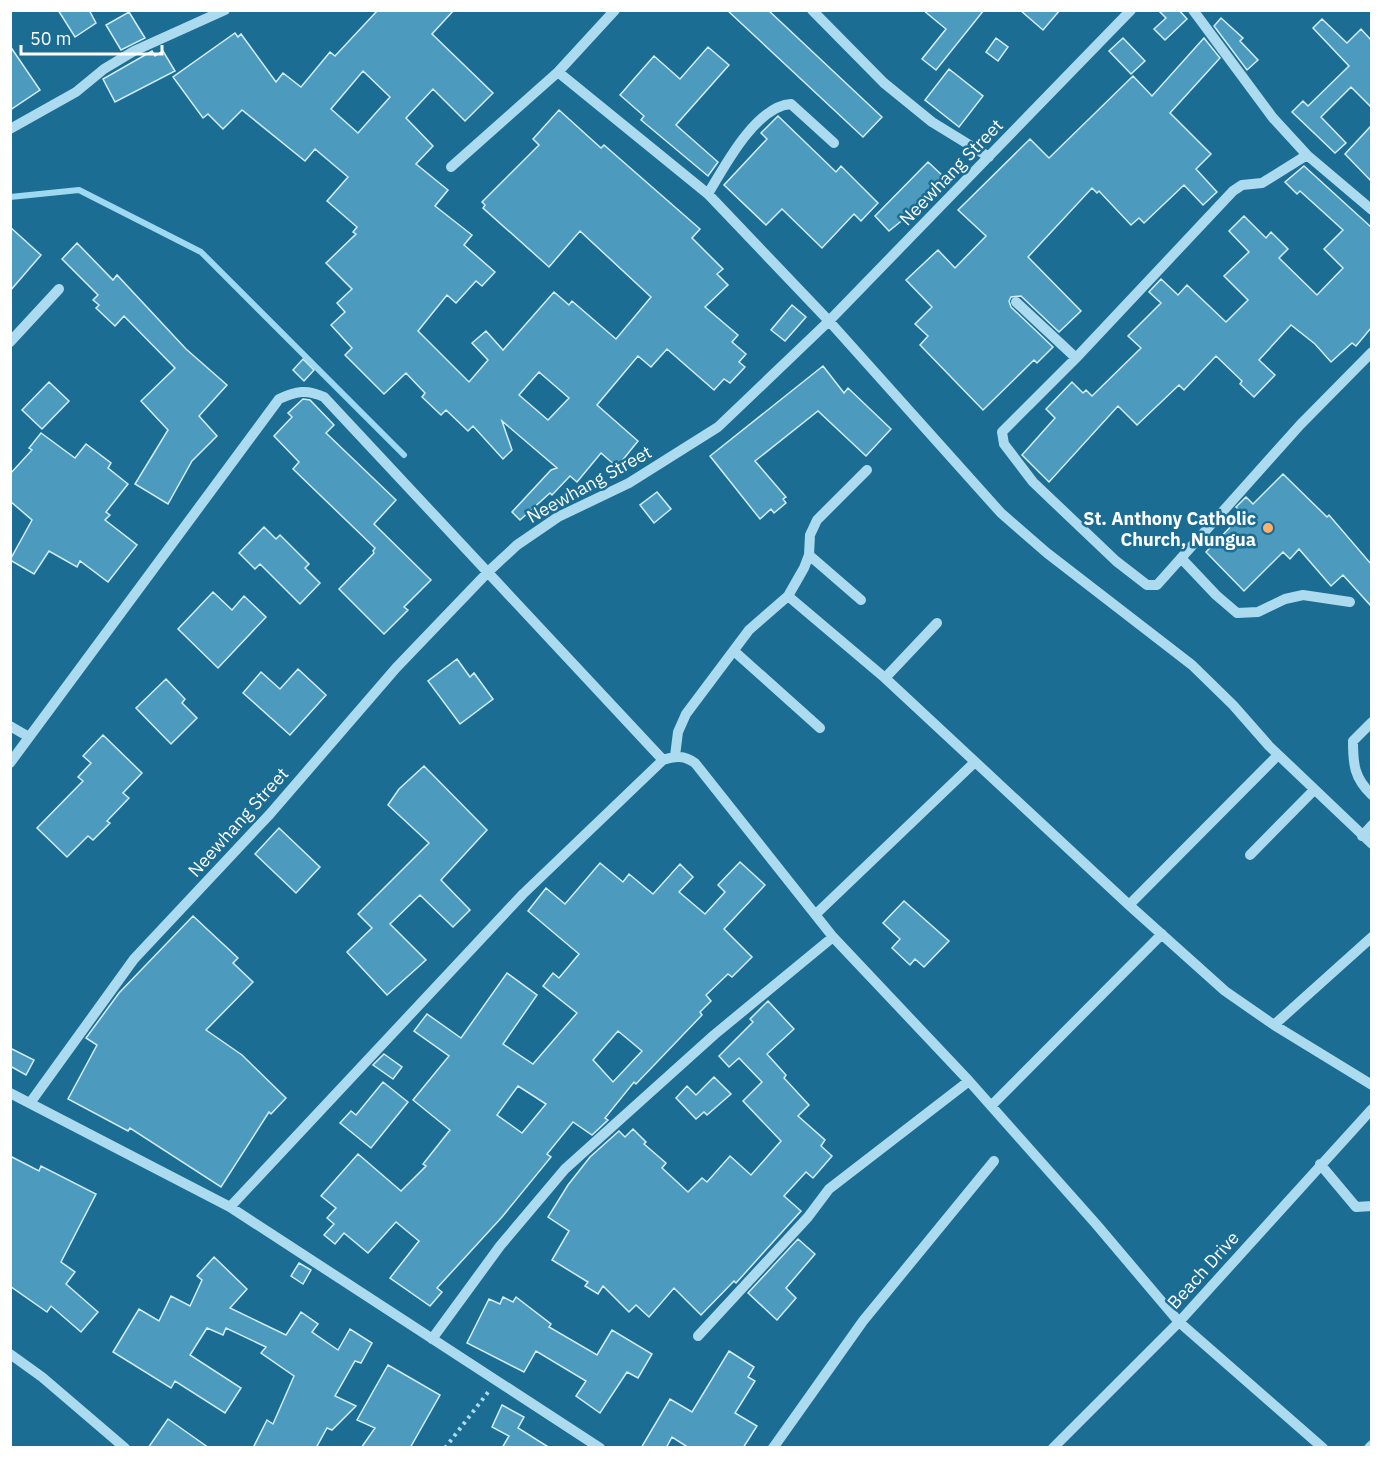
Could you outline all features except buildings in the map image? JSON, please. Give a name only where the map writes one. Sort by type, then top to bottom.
[{"type":"street","points":[[10,129],[76,92],[104,69],[134,51],[225,10]]},
{"type":"street","points":[[451,167],[558,72],[615,10]]},
{"type":"street","points":[[812,10],[884,83],[932,122],[989,157]]},
{"type":"street","name":"Neewhang Street","points":[[30,1103],[134,959],[270,814],[396,668],[489,571],[517,545],[558,517],[629,483],[718,427],[829,321],[1131,10]]},
{"type":"street","points":[[1193,10],[1273,118],[1307,155],[1371,210]]},
{"type":"street","points":[[558,72],[708,194],[829,321],[1001,513],[1047,553],[1192,665],[1233,705],[1278,756],[1371,844]]},
{"type":"street","points":[[708,194],[737,146],[771,109],[791,104],[834,143]]},
{"type":"street","points":[[1307,155],[1262,183],[1242,185],[1233,191],[1076,358],[1002,432],[1004,444],[1033,482],[1116,561],[1147,585],[1156,585],[1300,425],[1371,352]]},
{"type":"street","points":[[10,342],[59,289]]},
{"type":"street","points":[[1016,302],[1076,358]]},
{"type":"street","points":[[10,763],[279,399],[295,391],[313,392],[324,397],[489,571],[663,760]]},
{"type":"street","points":[[675,756],[678,732],[686,714],[749,630],[774,605],[788,596],[808,555],[810,535],[817,520],[867,470]]},
{"type":"street","points":[[808,555],[861,600]]},
{"type":"street","points":[[1182,558],[1216,595],[1237,613],[1258,612],[1285,599],[1303,595],[1350,602]]},
{"type":"street","points":[[788,596],[885,678],[1225,991],[1274,1025],[1371,1085]]},
{"type":"street","points":[[885,678],[937,623]]},
{"type":"street","points":[[734,651],[820,728]]},
{"type":"street","points":[[1371,722],[1353,741],[1353,768],[1360,784],[1371,795]]},
{"type":"street","points":[[10,726],[29,737]]},
{"type":"street","points":[[230,1206],[523,894],[663,760],[675,756],[688,757],[833,937],[969,1081],[1096,1224],[1179,1322],[1323,1448]]},
{"type":"street","points":[[1129,905],[1278,756]]},
{"type":"street","points":[[816,914],[975,762]]},
{"type":"street","points":[[1250,855],[1314,790]]},
{"type":"street","points":[[1362,836],[1371,825]]},
{"type":"street","points":[[991,1106],[1162,934]]},
{"type":"street","points":[[432,1339],[500,1246],[565,1169],[714,1035],[833,937]]},
{"type":"street","points":[[1274,1025],[1371,937]]},
{"type":"street","points":[[698,1336],[808,1216],[829,1189],[969,1081]]},
{"type":"street","points":[[10,1093],[230,1206],[600,1448]]},
{"type":"street","name":"Beach Drive","points":[[1053,1448],[1179,1322],[1371,1109]]},
{"type":"street","points":[[773,1448],[863,1321],[994,1161]]},
{"type":"street","points":[[1320,1164],[1356,1207],[1371,1206]]},
{"type":"street","points":[[10,1354],[42,1377],[125,1448]]},
{"type":"path","points":[[445,1448],[497,1380]]},
{"type":"waterway","points":[[10,197],[79,190],[201,252],[404,455]]},
{"type":"place","name":"St. Anthony Catholic Church, Nungua","points":[[1268,528]]}]
